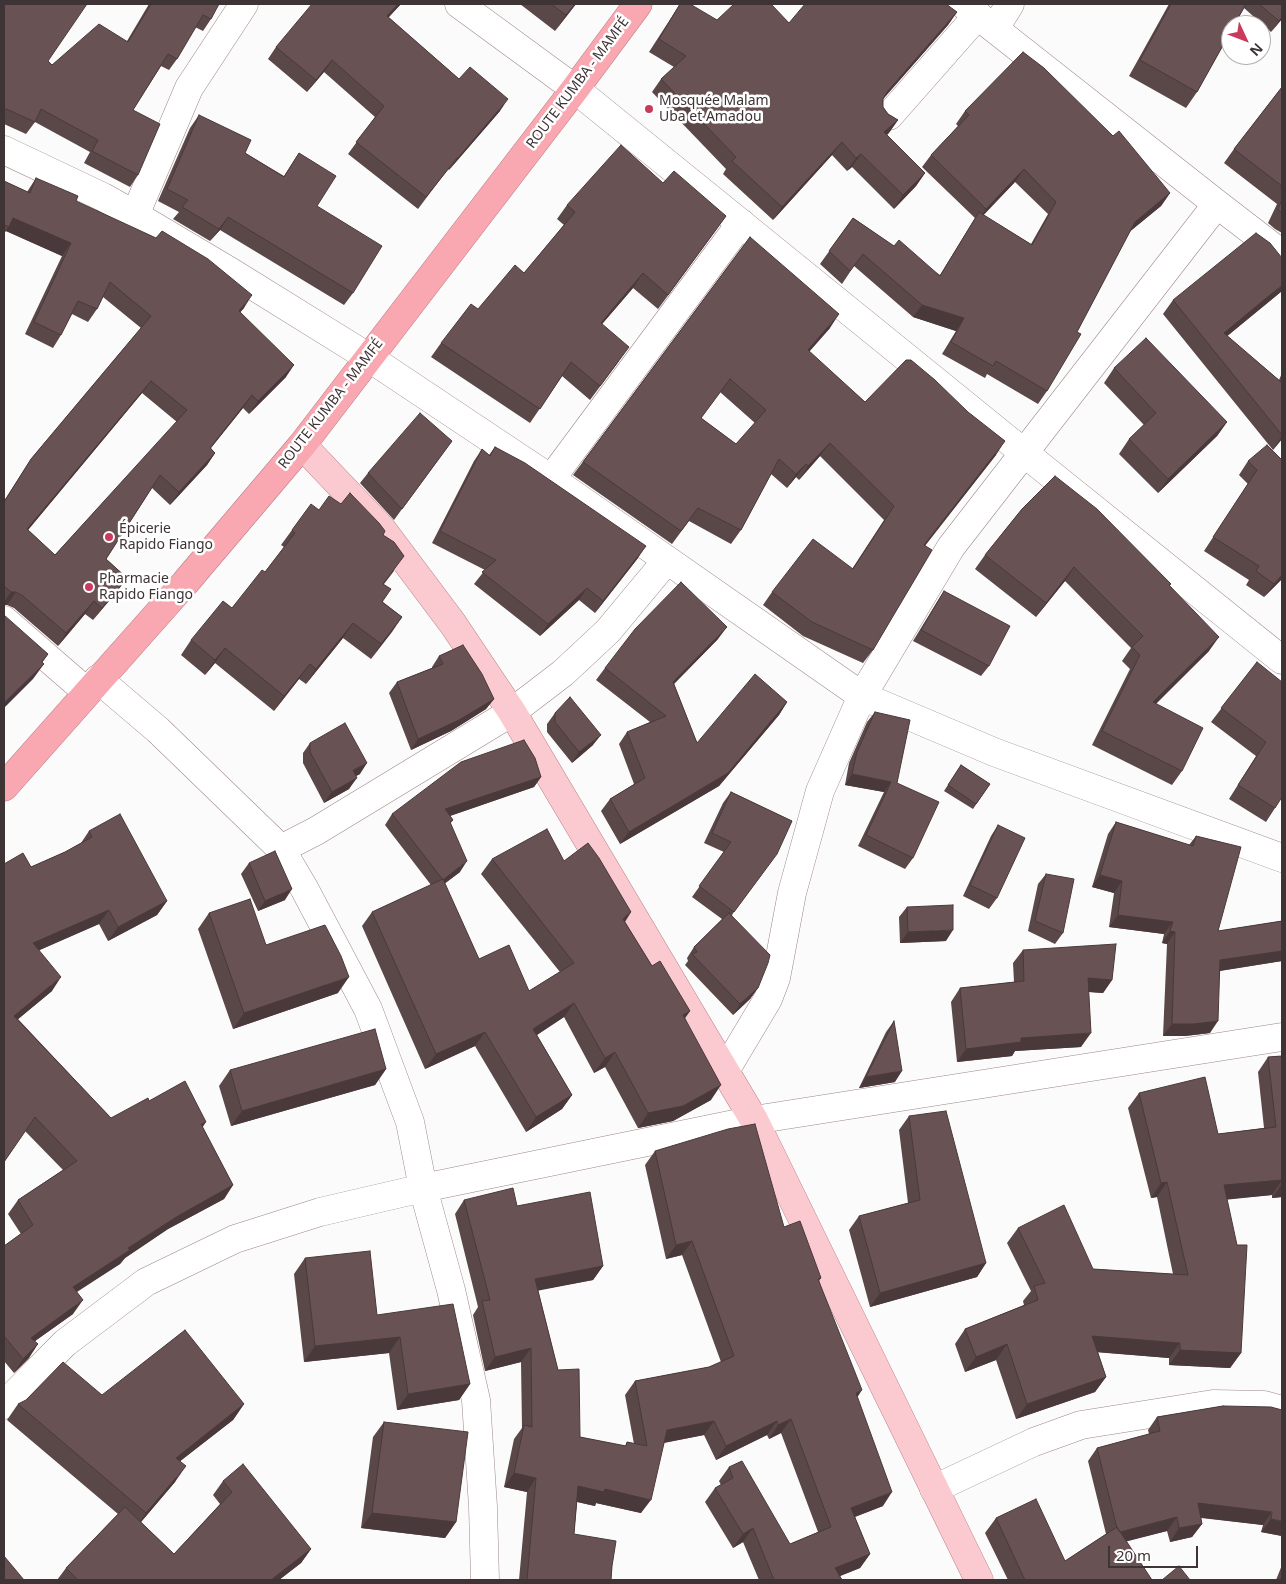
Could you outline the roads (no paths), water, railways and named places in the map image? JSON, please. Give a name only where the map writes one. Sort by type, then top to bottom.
[{"type":"highway","name":"ROUTE KUMBA - MAMFÉ","points":[[4,788],[185,583],[302,445],[638,4]]},
{"type":"main road","points":[[302,445],[381,528],[454,624],[512,712],[754,1120],[979,1580]]},
{"type":"street","points":[[135,215],[189,88],[244,4]]},
{"type":"street","points":[[459,4],[575,89],[1282,660]]},
{"type":"street","points":[[889,116],[979,16],[1010,4]]},
{"type":"street","points":[[979,16],[1282,254]]},
{"type":"street","points":[[4,150],[135,215],[368,357],[668,560],[862,696],[994,752],[1282,858]]},
{"type":"street","points":[[725,1071],[768,999],[776,978],[792,893],[820,792],[862,696],[951,547],[1217,204]]},
{"type":"street","points":[[550,480],[741,223]]},
{"type":"street","points":[[281,849],[316,831],[512,712],[563,674],[608,631],[668,560]]},
{"type":"street","points":[[4,620],[93,686],[158,730],[281,849],[368,1008],[410,1122],[423,1188],[452,1290],[476,1400],[483,1507],[485,1580]]},
{"type":"street","points":[[4,1405],[65,1343],[146,1282],[236,1239],[320,1212],[423,1188],[754,1120],[1282,1037]]},
{"type":"street","points":[[934,1488],[1034,1442],[1081,1425],[1213,1404],[1264,1405],[1282,1410]]},
{"type":"place","name":"Mosquée Malam Uba et Amadou","points":[[649,109]]},
{"type":"place","name":"Épicerie Rapido Fiango","points":[[109,537]]},
{"type":"place","name":"Pharmacie Rapido Fiango","points":[[89,587]]}]
